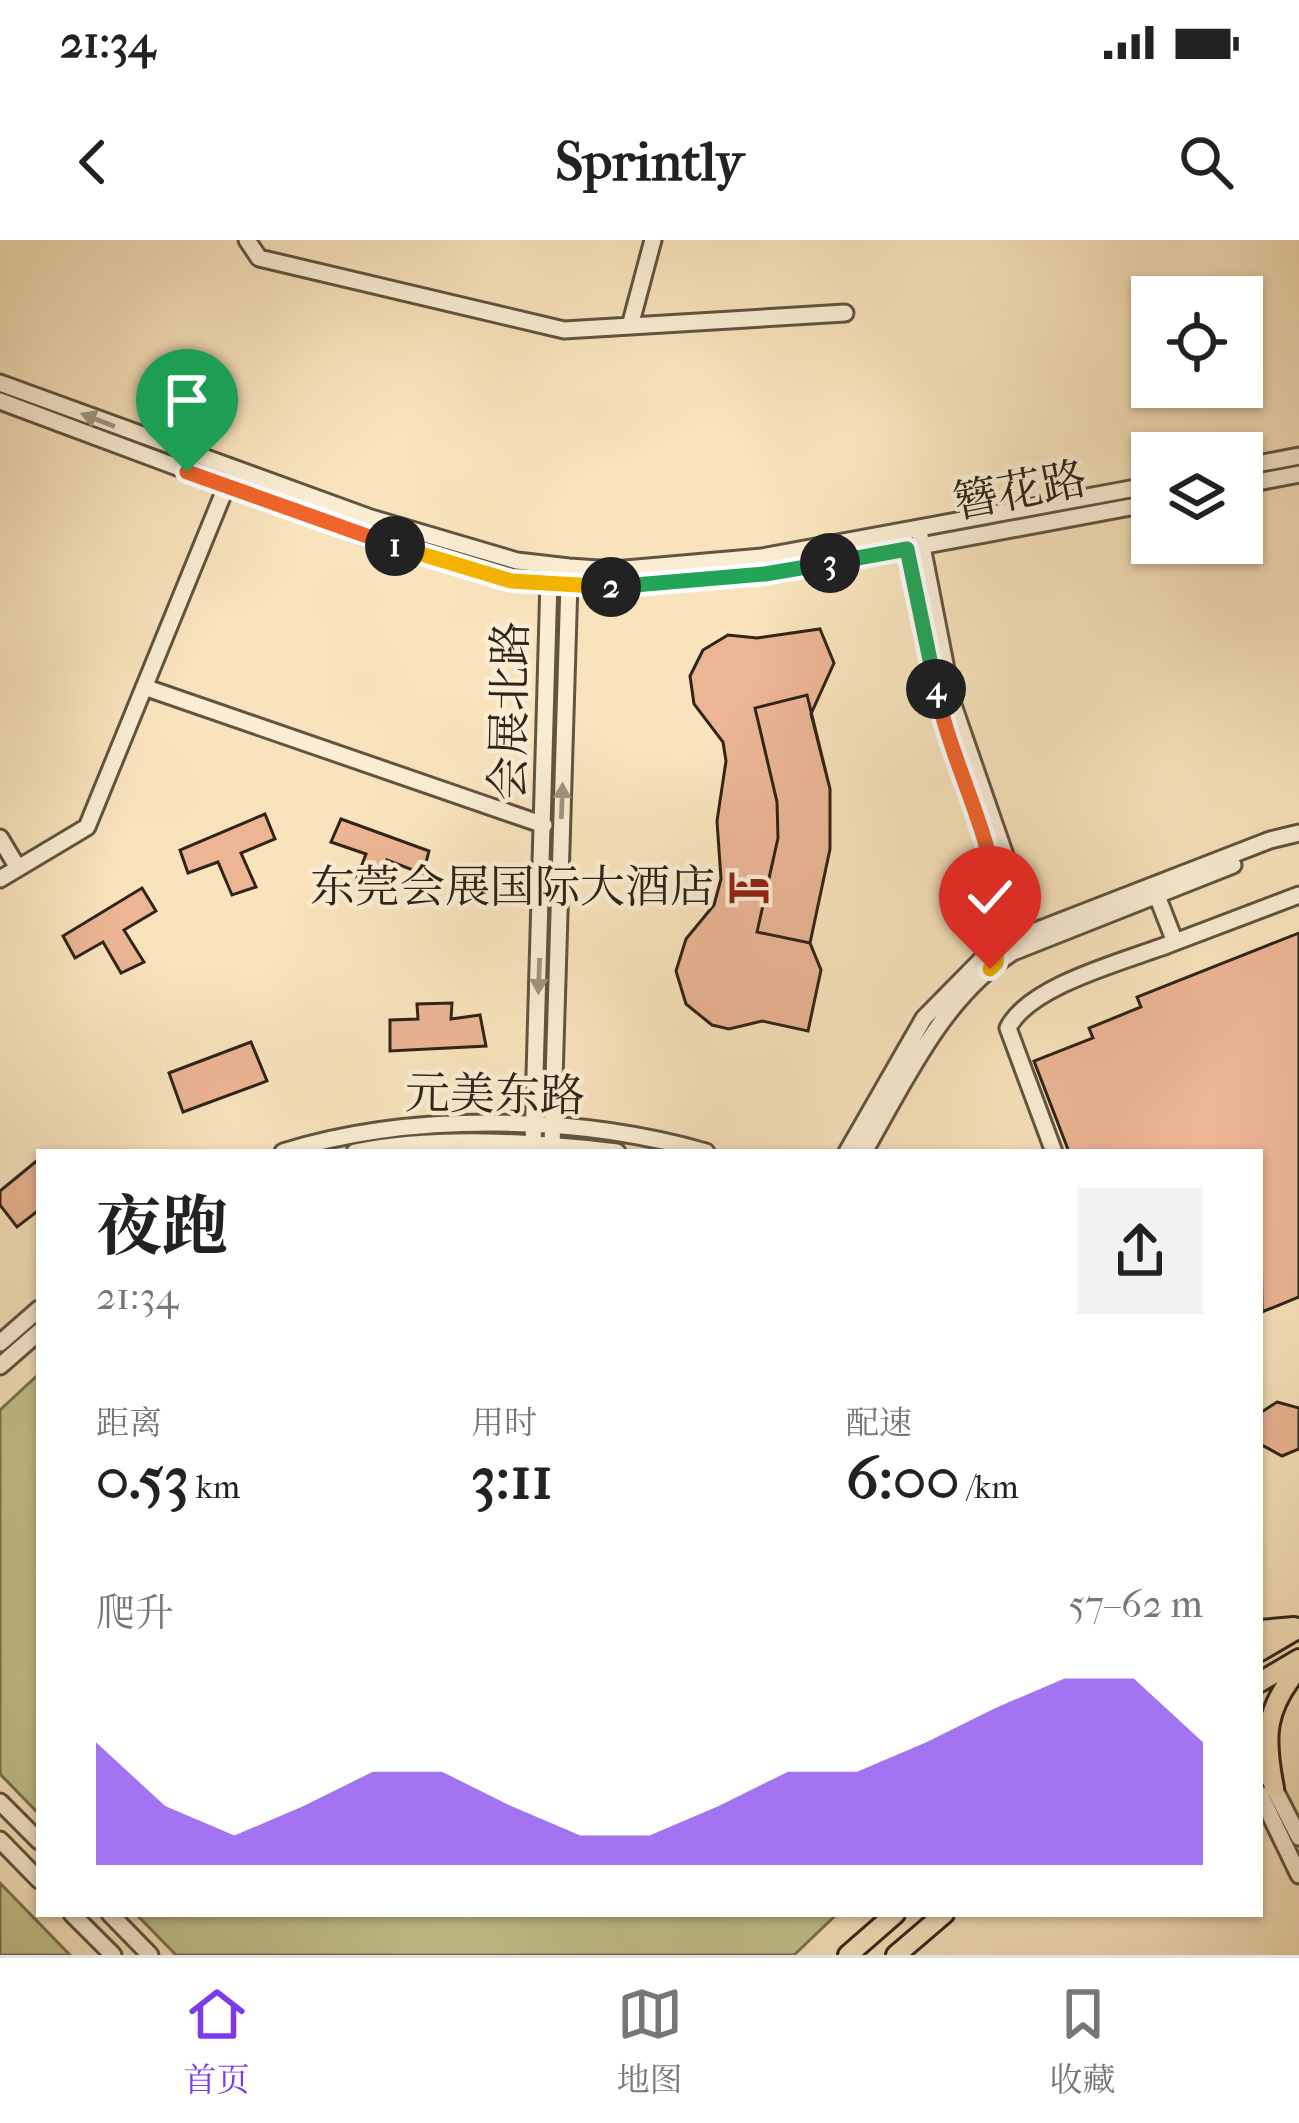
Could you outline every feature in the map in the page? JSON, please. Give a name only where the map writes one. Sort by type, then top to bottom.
[{"type":"main road","points":[[1263,1630],[1299,1627]]},
{"type":"main road","points":[[1263,1649],[1299,1627]]},
{"type":"main road","points":[[1263,1680],[1299,1659]]},
{"type":"main road","points":[[1264,1793],[1270,1714],[1299,1668]]},
{"type":"main road","points":[[848,1955],[892,1917]]},
{"type":"main road","points":[[896,1955],[940,1917]]},
{"type":"street","points":[[248,240],[259,258],[564,330],[845,313]]},
{"type":"street","points":[[630,326],[653,240]]},
{"type":"street","name":"簪花路","points":[[0,383],[370,518],[549,566],[614,570],[762,557],[1131,505]]},
{"type":"street","name":"簪花路","points":[[0,401],[226,487],[432,558],[511,581],[568,587],[765,574],[1131,490]]},
{"type":"street","points":[[1263,463],[1299,456]]},
{"type":"street","points":[[1263,481],[1299,474]]},
{"type":"street","points":[[0,879],[87,827],[226,487]]},
{"type":"street","points":[[913,539],[953,705],[1006,861],[1015,902],[1013,945]]},
{"type":"street","points":[[866,1149],[935,1028],[995,955],[994,864],[940,708],[913,539]]},
{"type":"street","name":"会展北路","points":[[533,1136],[549,566]]},
{"type":"street","name":"会展北路","points":[[552,1137],[569,568]]},
{"type":"street","points":[[144,687],[544,825]]},
{"type":"street","points":[[849,1149],[924,1018],[995,955],[1299,833]]},
{"type":"street","points":[[0,838],[18,868]]},
{"type":"street","points":[[1155,891],[1299,844]]},
{"type":"street","points":[[1155,891],[1175,943]]},
{"type":"street","points":[[1053,1149],[1008,1035],[1013,1018],[1029,1002],[1052,990],[1299,895]]},
{"type":"street","name":"元美东路","points":[[294,1149],[412,1125],[552,1137],[639,1136],[693,1149]]},
{"type":"street","name":"元美东路","points":[[372,1149],[413,1142],[533,1136]]},
{"type":"street","name":"元美东路","points":[[552,1137],[604,1149]]},
{"type":"street","points":[[0,1343],[36,1312]]},
{"type":"street","points":[[0,1366],[36,1335]]},
{"type":"street","points":[[1264,1793],[1299,1837]]},
{"type":"street","points":[[1264,1793],[1299,1875]]},
{"type":"street","points":[[0,1802],[36,1838]]},
{"type":"street","points":[[0,1840],[36,1877]]},
{"type":"street","points":[[76,1917],[112,1955]]},
{"type":"street","points":[[113,1917],[150,1955]]},
{"type":"shaded area","points":[[36,1377],[36,1811],[0,1774],[0,1410]]},
{"type":"shaded area","points":[[0,1883],[70,1955],[0,1955]]},
{"type":"shaded area","points":[[139,1917],[834,1917],[794,1955],[176,1955]]},
{"type":"building","points":[[820,629],[834,663],[811,714],[830,789],[830,849],[810,943],[821,970],[808,1031],[762,1021],[729,1029],[712,1025],[686,1004],[676,971],[686,939],[714,905],[721,879],[717,821],[726,761],[723,742],[694,704],[690,676],[703,650],[728,635],[757,638]]},
{"type":"building","points":[[807,695],[830,789],[830,849],[810,943],[757,932],[778,838],[777,802],[755,708]]},
{"type":"building","points":[[265,814],[275,839],[241,853],[256,887],[232,895],[218,862],[188,873],[180,850]]},
{"type":"building","points":[[341,819],[429,851],[423,874],[387,860],[377,893],[354,886],[366,854],[331,842]]},
{"type":"building","points":[[142,888],[156,911],[124,930],[144,962],[121,973],[103,942],[75,958],[63,936]]},
{"type":"building","points":[[1299,933],[1299,1297],[1263,1312],[1263,1149],[1068,1149],[1034,1061],[1093,1038],[1089,1028],[1141,1007],[1137,997]]},
{"type":"building","points":[[452,1003],[451,1019],[480,1015],[486,1046],[390,1051],[390,1020],[418,1019],[417,1004]]},
{"type":"building","points":[[251,1042],[267,1081],[183,1112],[169,1073]]},
{"type":"building","points":[[36,1161],[36,1212],[17,1227],[0,1205],[0,1191]]},
{"type":"building","points":[[1277,1402],[1299,1408],[1299,1449],[1282,1456],[1263,1446],[1263,1411]]},
{"type":"place","name":"东莞会展国际大酒店","points":[[749,887]]},
{"type":"route","points":[[187,472],[364,537],[511,581],[568,587],[679,583],[765,574],[907,549],[950,745],[994,864],[996,963],[990,969]]}]
